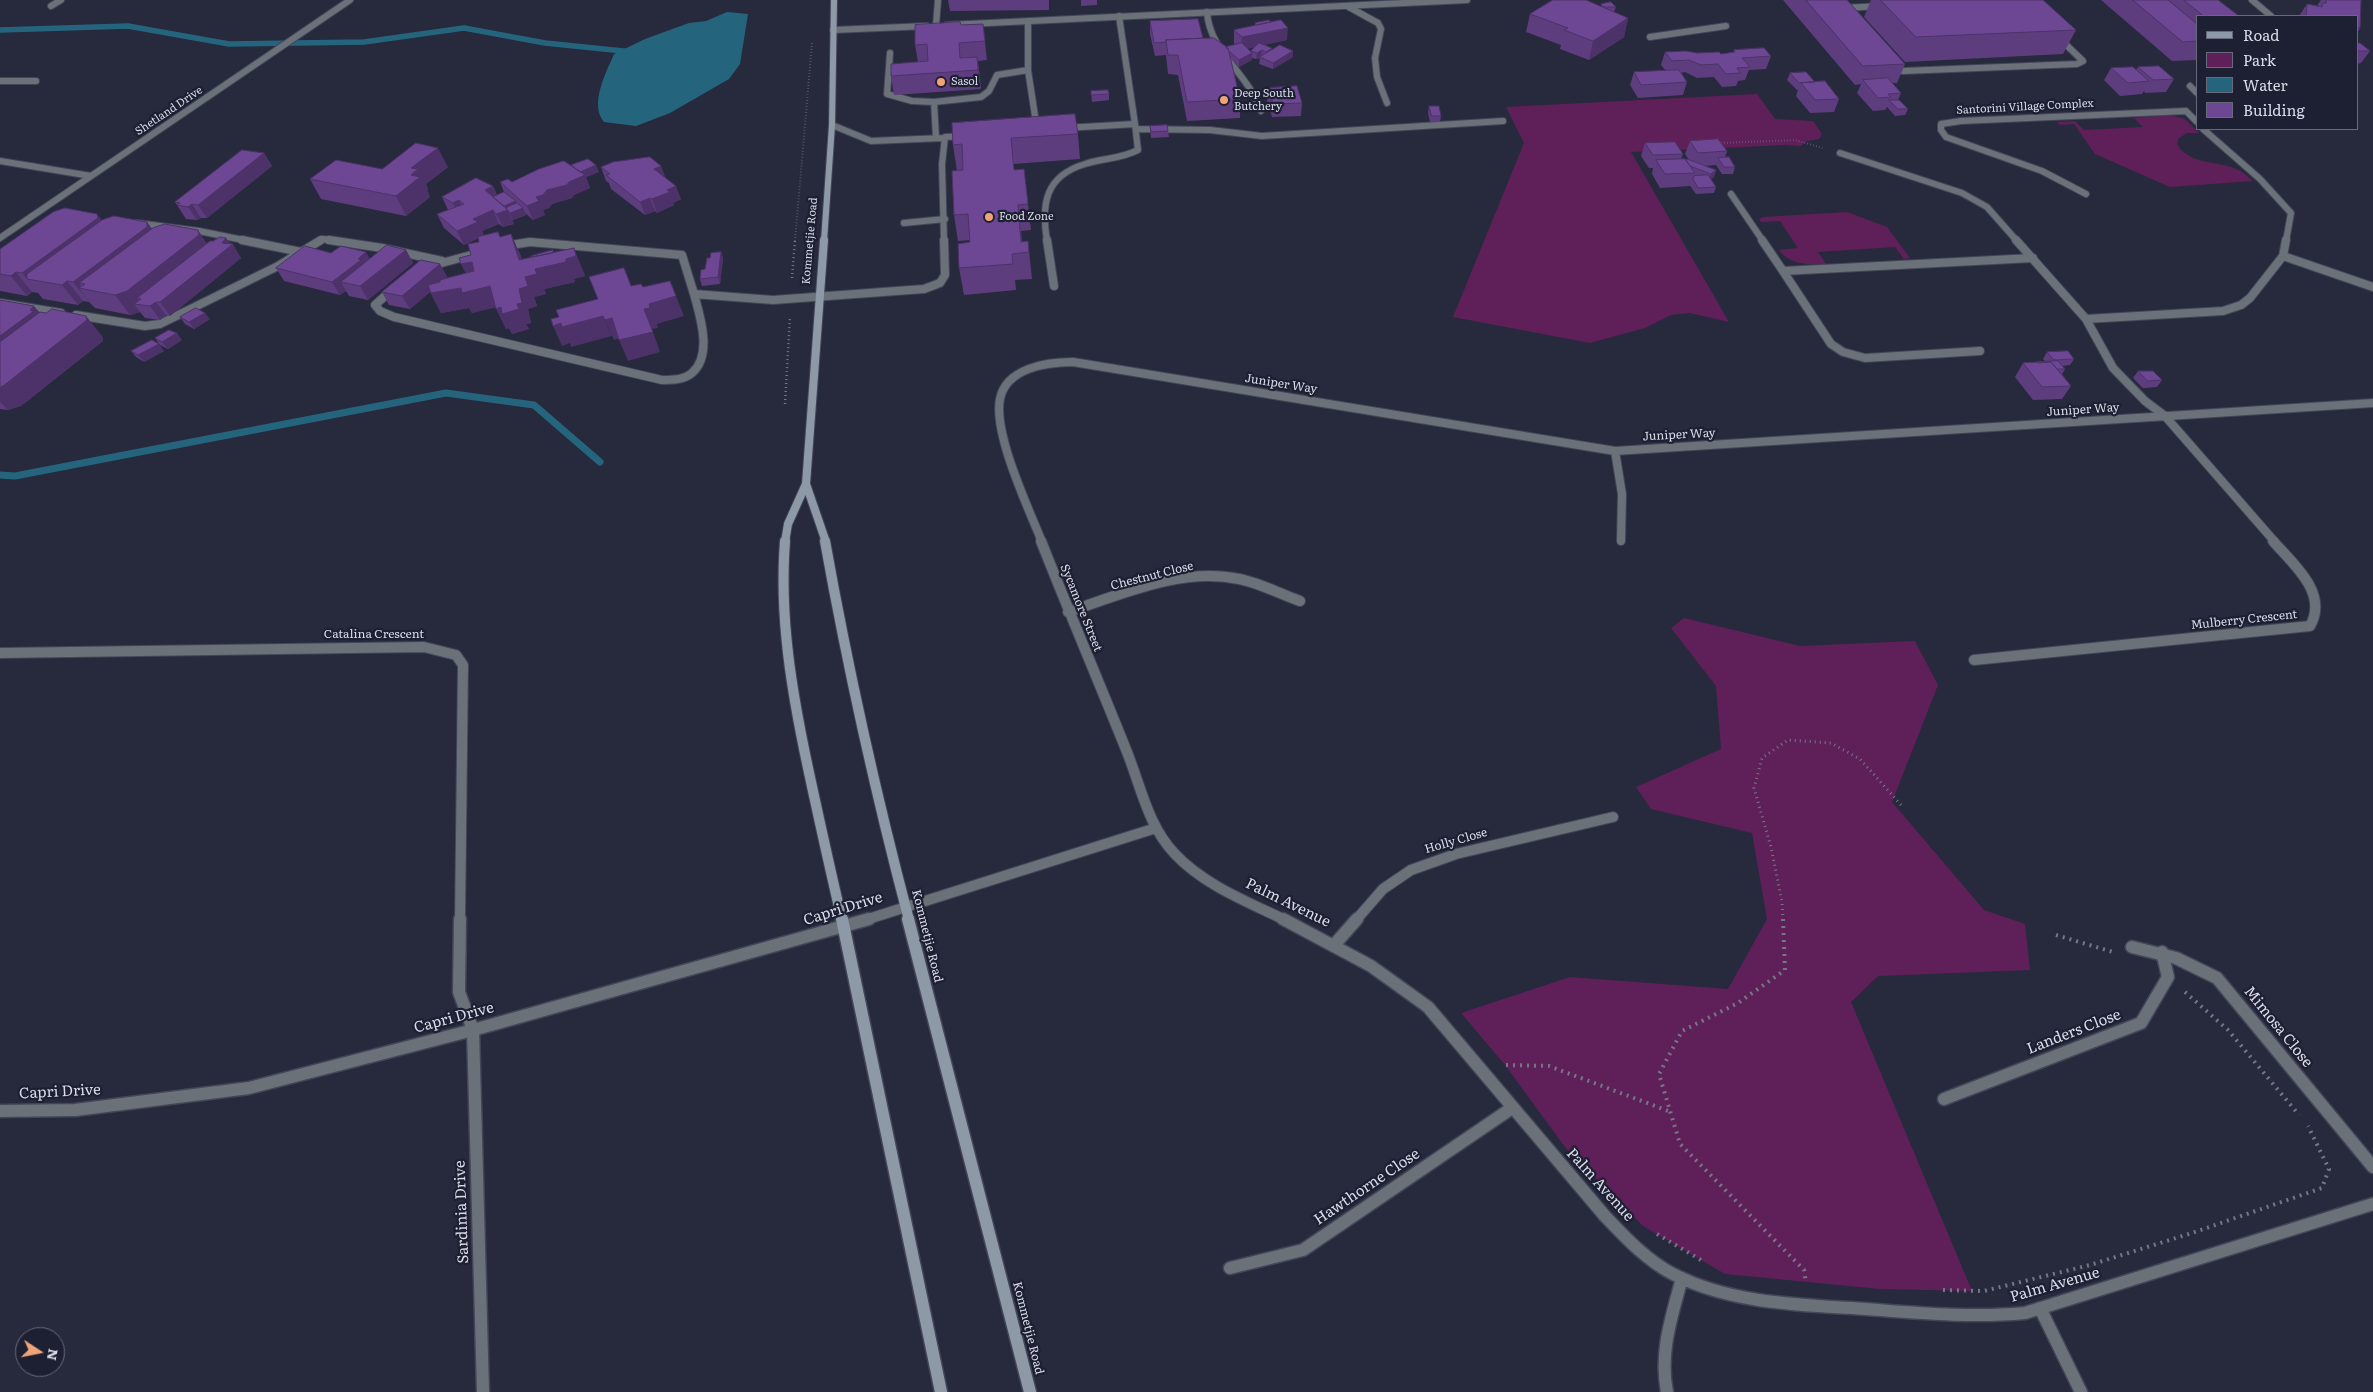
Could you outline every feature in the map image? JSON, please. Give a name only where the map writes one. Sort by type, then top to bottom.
[{"type":"main road","name":"Kommetjie Road","points":[[834,0],[832,125],[818,297],[806,484],[785,535],[784,585],[788,661],[795,710],[822,839],[844,928],[940,1392]]},
{"type":"main road","name":"Kommetjie Road","points":[[806,484],[824,533],[841,630],[888,842],[1030,1392]]},
{"type":"street","points":[[51,6],[62,0]]},
{"type":"street","name":"Shetland Drive","points":[[0,238],[350,0]]},
{"type":"street","points":[[936,25],[938,0]]},
{"type":"street","points":[[833,30],[1347,6],[1364,2],[1467,0]]},
{"type":"street","points":[[2252,0],[2270,15]]},
{"type":"street","points":[[1843,8],[1890,5]]},
{"type":"street","points":[[1347,6],[1378,23],[1381,29],[1375,58],[1377,77],[1387,103]]},
{"type":"street","points":[[1207,12],[1208,25],[1224,56],[1248,87],[1261,111]]},
{"type":"street","points":[[1054,286],[1044,214],[1046,193],[1056,179],[1068,170],[1138,150],[1119,16]]},
{"type":"street","points":[[1028,21],[1028,70],[1038,130]]},
{"type":"street","points":[[1650,37],[1726,26]]},
{"type":"street","points":[[1903,71],[2078,64],[2083,61],[2049,29]]},
{"type":"street","points":[[890,53],[887,94],[912,101],[934,102],[981,96],[989,91],[997,75],[1028,70]]},
{"type":"street","points":[[0,81],[36,81]]},
{"type":"street","points":[[2190,86],[2196,91]]},
{"type":"street","points":[[934,102],[936,138]]},
{"type":"street","name":"Santorini Village Complex","points":[[2086,194],[2032,167],[1946,137],[1941,130],[1941,124],[2196,109]]},
{"type":"street","points":[[2186,111],[2196,121]]},
{"type":"street","points":[[1057,128],[1135,126],[1210,130],[1262,136],[1503,122]]},
{"type":"street","points":[[832,125],[860,139],[871,141],[976,135]]},
{"type":"street","points":[[1029,130],[1047,129]]},
{"type":"street","points":[[2086,319],[2223,311],[2241,304],[2250,298],[2283,256],[2291,213],[2251,171],[2205,130]]},
{"type":"street","points":[[694,294],[772,300],[924,289],[940,283],[945,275],[945,219],[942,164],[945,137]]},
{"type":"street","points":[[1840,153],[1919,177],[1972,198],[1989,209],[2086,319],[2113,368],[2145,401],[2165,416]]},
{"type":"street","points":[[0,161],[91,176]]},
{"type":"street","points":[[1731,194],[1831,344],[1843,352],[1865,358],[1980,351]]},
{"type":"street","points":[[904,223],[945,219]]},
{"type":"street","points":[[132,223],[200,231],[301,252]]},
{"type":"street","points":[[0,303],[150,326],[175,317],[278,266],[323,239],[382,248],[445,262]]},
{"type":"street","points":[[404,281],[376,303],[378,309],[408,320],[667,380],[688,376],[701,364],[702,320],[682,255],[530,242],[493,249]]},
{"type":"street","points":[[416,272],[484,251]]},
{"type":"street","points":[[2283,256],[2373,287]]},
{"type":"street","points":[[1782,271],[2033,258]]},
{"type":"street","name":"Juniper Way","points":[[1002,393],[1010,382],[1024,371],[1055,362],[1073,362],[1615,451],[2373,403]]},
{"type":"street","name":"Sycamore Street","points":[[1002,393],[1000,403],[1007,451],[1068,612],[1129,755],[1156,828]]},
{"type":"street","name":"Mulberry Crescent","points":[[1974,660],[2310,626],[2315,619],[2318,604],[2310,584],[2165,416]]},
{"type":"street","points":[[1615,451],[1622,494],[1621,541]]},
{"type":"street","name":"Chestnut Close","points":[[1068,612],[1146,587],[1184,578],[1210,576],[1239,579],[1300,601]]},
{"type":"street","name":"Catalina Crescent","points":[[0,653],[424,646],[456,655],[463,665],[459,992],[473,1030]]},
{"type":"street","name":"Holly Close","points":[[1335,944],[1383,889],[1411,870],[1456,854],[1613,817]]},
{"type":"street","points":[[906,906],[1156,828]]},
{"type":"street","name":"Palm Avenue","points":[[1156,828],[1183,862],[1219,887],[1335,944],[1408,989],[1428,1007],[1512,1108],[1634,1247],[1682,1278],[1737,1296],[1811,1305],[1986,1317],[2025,1313],[2373,1204]]},
{"type":"street","name":"Capri Drive","points":[[0,1111],[75,1110],[249,1088],[473,1030],[844,928],[906,906]]},
{"type":"street","name":"Mimosa Close","points":[[2132,947],[2162,952],[2195,965],[2217,978],[2373,1167]]},
{"type":"street","points":[[2162,952],[2168,977]]},
{"type":"street","name":"Landers Close","points":[[1944,1099],[2141,1023],[2151,1009],[2168,977]]},
{"type":"street","name":"Sardinia Drive","points":[[473,1030],[483,1392]]},
{"type":"street","name":"Hawthorne Close","points":[[1230,1268],[1303,1250],[1512,1108]]},
{"type":"street","points":[[1666,1392],[1664,1353],[1682,1278]]},
{"type":"street","points":[[2040,1308],[2080,1392]]},
{"type":"path","points":[[785,404],[791,298],[812,39]]},
{"type":"path","points":[[1722,150],[1717,143],[1795,140],[1840,153]]},
{"type":"path","points":[[1811,1305],[1804,1270],[1680,1144],[1659,1074],[1682,1031],[1738,1003],[1785,970],[1782,902],[1771,847],[1754,788],[1762,758],[1788,740],[1831,743],[1860,759],[1902,806]]},
{"type":"path","points":[[2056,935],[2111,952],[2132,947]]},
{"type":"path","points":[[1937,1290],[1984,1291],[2090,1265],[2192,1233],[2322,1188],[2329,1169],[2310,1128],[2228,1030],[2168,977]]},
{"type":"path","points":[[1496,1061],[1505,1065],[1511,1071]]},
{"type":"path","points":[[1505,1065],[1549,1066],[1671,1112]]},
{"type":"path","points":[[1651,1231],[1708,1264]]},
{"type":"path","points":[[1796,1281],[1815,1283]]},
{"type":"green space","points":[[1757,94],[1775,119],[1813,121],[1822,134],[1819,139],[1807,141],[1801,146],[1785,145],[1631,152],[1729,322],[1690,313],[1671,315],[1645,328],[1590,343],[1453,317],[1524,143],[1506,107]]},
{"type":"green space","points":[[2169,115],[2185,119],[2199,133],[2187,133],[2179,138],[2177,144],[2188,155],[2195,159],[2237,169],[2253,181],[2170,187],[2095,154],[2074,124],[2060,125],[2057,122],[2075,121],[2084,130],[2143,127],[2134,118]]},
{"type":"green space","points":[[1847,212],[1887,227],[1910,258],[1904,259],[1895,247],[1818,252],[1826,264],[1800,263],[1788,259],[1779,250],[1798,248],[1780,221],[1761,222],[1759,219],[1763,217]]},
{"type":"green space","points":[[1684,618],[1800,646],[1915,641],[1938,685],[1892,802],[1984,910],[2025,924],[2030,970],[1878,976],[1851,1002],[1972,1291],[1880,1289],[1725,1274],[1643,1226],[1565,1147],[1505,1065],[1461,1013],[1570,977],[1728,989],[1767,919],[1752,833],[1651,809],[1636,787],[1721,749],[1716,686],[1671,628]]},
{"type":"water","points":[[727,12],[748,14],[740,64],[729,79],[670,113],[636,126],[604,122],[600,115],[598,98],[603,79],[614,54],[645,39],[689,23],[706,21]]},
{"type":"building","points":[[1553,0],[1586,0],[1628,18],[1593,41],[1564,30],[1568,28],[1530,14]]},
{"type":"building","points":[[1806,0],[1847,0],[1905,64],[1863,66]]},
{"type":"building","points":[[1881,0],[2043,0],[2076,30],[1916,37]]},
{"type":"building","points":[[2133,0],[2168,0],[2196,23],[2196,41],[2183,42]]},
{"type":"building","points":[[2184,0],[2218,0],[2238,15],[2203,15]]},
{"type":"building","points":[[2326,0],[2361,0],[2360,28],[2358,27],[2358,15],[2306,15],[2307,4],[2322,7],[2323,3],[2326,3]]},
{"type":"building","points":[[1611,2],[1616,7],[1604,7],[1601,4]]},
{"type":"building","points":[[1198,19],[1203,38],[1166,40],[1166,42],[1154,43],[1150,21]]},
{"type":"building","points":[[1269,20],[1271,22],[1257,25],[1255,23]]},
{"type":"building","points":[[1281,20],[1288,28],[1242,37],[1234,30]]},
{"type":"building","points":[[960,22],[961,25],[983,24],[985,41],[959,43],[960,58],[977,57],[978,70],[891,76],[891,64],[928,61],[927,44],[915,45],[915,25]]},
{"type":"building","points":[[1214,38],[1228,48],[1240,99],[1187,102],[1178,55],[1168,55],[1166,40]]},
{"type":"building","points":[[1242,43],[1252,53],[1239,60],[1226,47]]},
{"type":"building","points":[[1259,43],[1272,48],[1266,52],[1262,50],[1257,53],[1251,51]]},
{"type":"building","points":[[2358,43],[2360,43],[2370,51],[2358,51]]},
{"type":"building","points":[[1280,45],[1293,51],[1273,63],[1260,57]]},
{"type":"building","points":[[1764,48],[1771,56],[1742,58],[1750,67],[1737,68],[1740,73],[1726,74],[1718,64],[1701,65],[1689,60],[1672,61],[1665,52],[1719,52],[1721,54],[1735,52],[1734,50]]},
{"type":"building","points":[[2159,66],[2174,79],[2153,80],[2138,67]]},
{"type":"building","points":[[2133,67],[2149,81],[2128,83],[2111,68]]},
{"type":"building","points":[[1679,70],[1687,82],[1641,85],[1634,72]]},
{"type":"building","points":[[1806,72],[1815,82],[1799,83],[1790,73]]},
{"type":"building","points":[[1888,78],[1901,93],[1888,94],[1891,97],[1878,98],[1863,80]]},
{"type":"building","points":[[1825,81],[1839,99],[1815,100],[1801,83]]},
{"type":"building","points":[[1297,86],[1302,103],[1273,104],[1268,88]]},
{"type":"building","points":[[1108,90],[1109,94],[1091,95],[1091,91]]},
{"type":"building","points":[[1889,100],[1899,100],[1908,109],[1898,109]]},
{"type":"building","points":[[1429,106],[1439,106],[1441,116],[1432,116]]},
{"type":"building","points":[[1075,114],[1078,134],[1011,138],[1014,170],[1024,169],[1028,204],[1018,205],[1021,242],[1028,241],[1029,252],[1012,254],[1013,264],[959,268],[958,244],[970,242],[968,214],[954,215],[952,171],[963,170],[962,144],[953,145],[952,123]]},
{"type":"building","points":[[1167,125],[1168,131],[1151,132],[1150,126]]},
{"type":"building","points":[[1718,139],[1727,151],[1698,153],[1690,141]]},
{"type":"building","points":[[1675,142],[1683,154],[1653,155],[1645,143]]},
{"type":"building","points":[[416,143],[438,148],[411,168],[418,169],[411,175],[420,177],[396,196],[310,179],[336,160],[382,169]]},
{"type":"building","points":[[242,150],[264,153],[198,205],[192,204],[188,207],[177,205],[180,203],[175,202]]},
{"type":"building","points":[[650,157],[661,166],[654,169],[676,186],[667,190],[670,192],[640,202],[606,175],[610,174],[601,167],[613,162]]},
{"type":"building","points":[[1729,157],[1735,167],[1724,167],[1718,158]]},
{"type":"building","points":[[588,159],[596,165],[580,172],[571,165]]},
{"type":"building","points":[[1685,159],[1695,173],[1665,174],[1656,160]]},
{"type":"building","points":[[1687,159],[1716,170],[1711,174],[1690,166]]},
{"type":"building","points":[[564,161],[585,175],[569,182],[567,185],[547,190],[543,195],[536,197],[539,201],[527,206],[500,182],[508,179],[512,182],[539,169]]},
{"type":"building","points":[[1708,175],[1716,187],[1698,188],[1693,179],[1694,176]]},
{"type":"building","points":[[476,178],[493,186],[485,190],[508,210],[496,214],[493,210],[473,219],[478,222],[457,231],[437,214],[464,204],[459,200],[453,203],[442,197]]},
{"type":"building","points":[[504,192],[516,201],[504,206],[493,197]]},
{"type":"building","points":[[517,203],[523,208],[510,213],[506,208]]},
{"type":"building","points":[[65,208],[97,214],[98,218],[22,273],[16,272],[11,276],[0,274],[0,249],[53,212]]},
{"type":"building","points":[[114,216],[147,222],[147,227],[73,282],[67,281],[62,285],[27,279],[27,274],[102,220]]},
{"type":"building","points":[[165,224],[198,230],[199,235],[127,291],[115,295],[79,288],[85,284],[79,283],[153,228]]},
{"type":"building","points":[[498,232],[500,237],[511,234],[519,260],[574,248],[576,256],[566,259],[566,262],[535,269],[537,274],[525,277],[528,286],[519,289],[522,303],[517,304],[519,309],[502,314],[501,307],[496,309],[490,286],[462,293],[461,288],[431,293],[428,285],[474,271],[472,262],[461,264],[459,258],[471,255],[468,244],[479,242],[478,237]]},
{"type":"building","points":[[220,237],[226,238],[222,243],[233,244],[160,302],[150,306],[134,304],[141,299],[137,298],[210,241]]},
{"type":"building","points":[[387,245],[406,250],[360,286],[341,282]]},
{"type":"building","points":[[305,246],[331,253],[341,246],[366,252],[358,259],[361,260],[332,282],[276,268]]},
{"type":"building","points":[[553,250],[553,253],[531,257],[531,256]]},
{"type":"building","points":[[721,252],[718,277],[700,279],[701,270],[705,269],[707,258],[710,258],[711,253]]},
{"type":"building","points":[[421,260],[440,264],[402,296],[382,292]]},
{"type":"building","points":[[624,268],[631,286],[641,284],[643,287],[670,281],[676,296],[649,304],[650,308],[644,309],[653,332],[619,340],[612,318],[605,320],[603,316],[562,327],[561,323],[553,326],[551,319],[559,317],[556,310],[598,299],[589,277]]},
{"type":"building","points":[[0,300],[34,306],[30,310],[34,311],[0,336]]},
{"type":"building","points":[[196,308],[205,313],[189,322],[180,317]]},
{"type":"building","points":[[52,309],[86,316],[87,320],[0,387],[0,342],[40,312],[46,313]]},
{"type":"building","points":[[169,330],[177,333],[162,342],[155,338]]},
{"type":"building","points":[[152,340],[159,344],[138,355],[131,351]]},
{"type":"building","points":[[2068,351],[2074,359],[2054,360],[2047,352]]},
{"type":"building","points":[[2058,361],[2065,369],[2057,369],[2051,362],[2037,362]]},
{"type":"building","points":[[2051,362],[2071,386],[2042,387],[2023,363]]},
{"type":"building","points":[[2138,371],[2153,371],[2162,380],[2148,381]]},
{"type":"waterway","points":[[0,30],[128,26],[229,44],[364,42],[464,28],[545,43],[633,52]]},
{"type":"waterway","points":[[0,475],[15,476],[446,393],[534,405],[600,462]]},
{"type":"place","name":"Sasol","points":[[941,82]]},
{"type":"place","name":"Deep South Butchery","points":[[1224,100]]},
{"type":"place","name":"Food Zone","points":[[989,217]]}]
